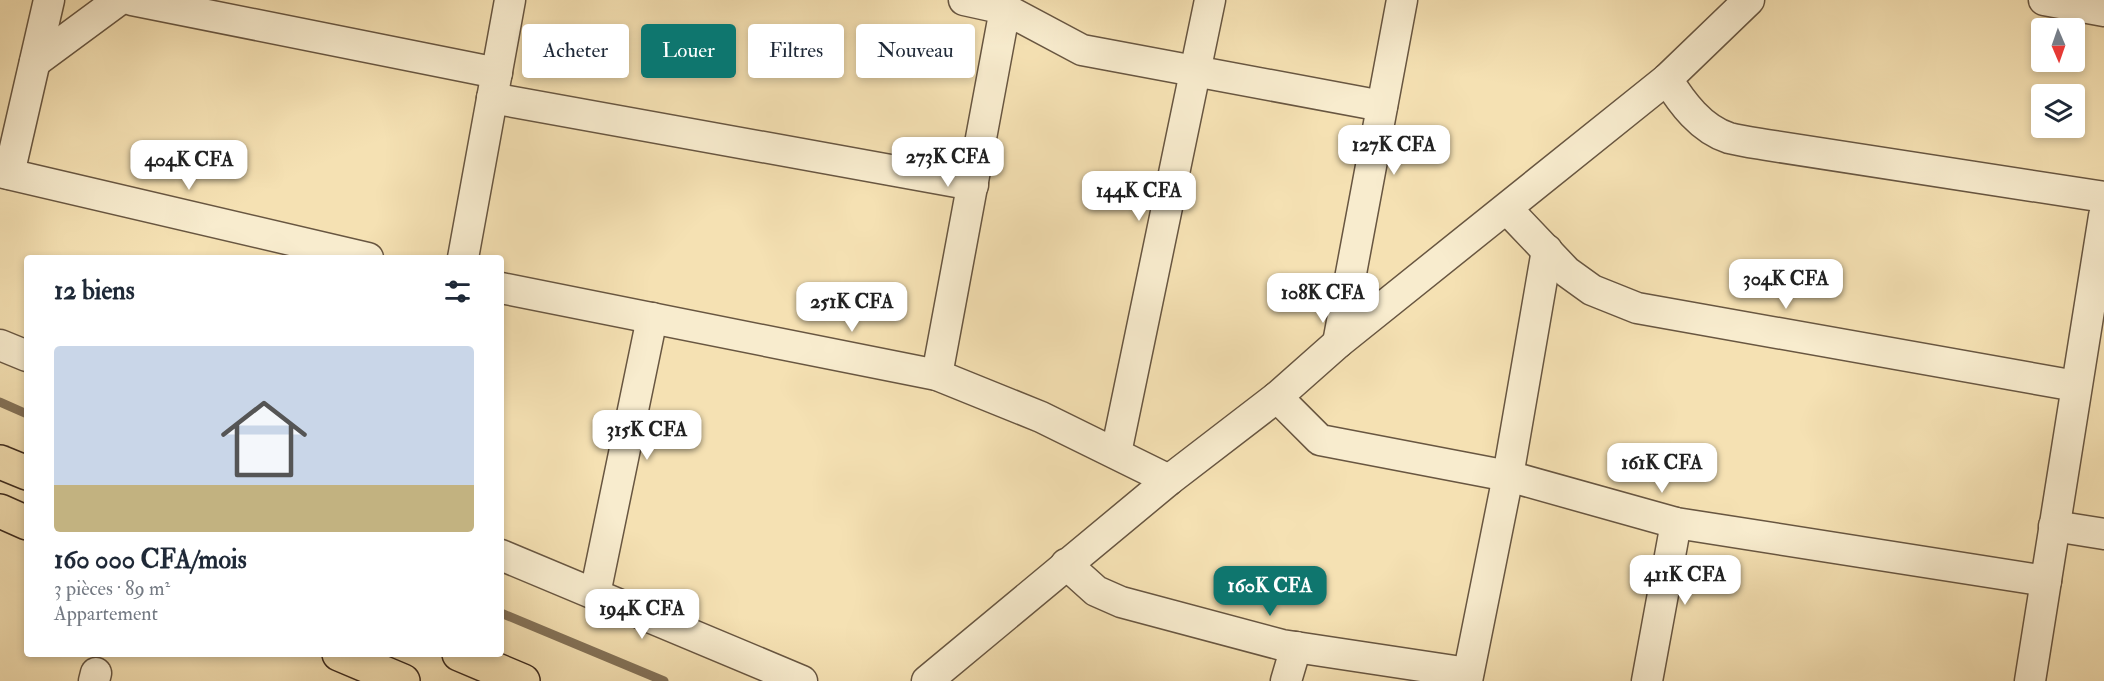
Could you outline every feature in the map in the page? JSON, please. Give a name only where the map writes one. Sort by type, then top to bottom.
[{"type":"highway","points":[[0,462],[24,472]]},
{"type":"highway","points":[[0,511],[24,522]]},
{"type":"highway","points":[[346,657],[403,681]]},
{"type":"highway","points":[[466,657],[523,681]]},
{"type":"street","points":[[49,0],[35,62],[4,173],[355,255]]},
{"type":"street","points":[[35,62],[119,0]]},
{"type":"street","points":[[132,0],[495,85],[973,185]]},
{"type":"street","points":[[464,255],[510,0]]},
{"type":"street","points":[[964,0],[1005,9],[1082,50],[1382,106]]},
{"type":"street","points":[[1116,453],[1210,0]]},
{"type":"street","points":[[1338,343],[1402,0]]},
{"type":"street","points":[[927,681],[1065,564],[1277,397],[1338,343],[1667,80],[1749,0]]},
{"type":"street","points":[[2044,0],[2104,11]]},
{"type":"street","points":[[937,375],[1005,9]]},
{"type":"street","points":[[1667,80],[1684,105],[1700,120],[1728,137],[2104,197]]},
{"type":"street","points":[[1507,208],[1567,272],[1592,290],[1637,308],[2076,386]]},
{"type":"street","points":[[2030,681],[2076,386],[2094,345],[2104,216]]},
{"type":"street","points":[[1065,564],[1096,591],[1121,602],[1296,647],[1468,677],[1508,476],[1546,250]]},
{"type":"street","points":[[504,289],[937,375],[1041,417],[1169,480]]},
{"type":"street","points":[[595,594],[652,318]]},
{"type":"street","points":[[0,345],[24,355]]},
{"type":"street","points":[[1277,397],[1320,440],[1508,476],[1676,523],[2046,581]]},
{"type":"street","points":[[1647,681],[1676,523]]},
{"type":"street","points":[[2054,526],[2104,534]]},
{"type":"street","points":[[504,556],[802,681]]},
{"type":"street","points":[[1286,681],[1296,647]]},
{"type":"waterway","points":[[0,402],[24,413]]},
{"type":"waterway","points":[[504,614],[664,681]]}]
